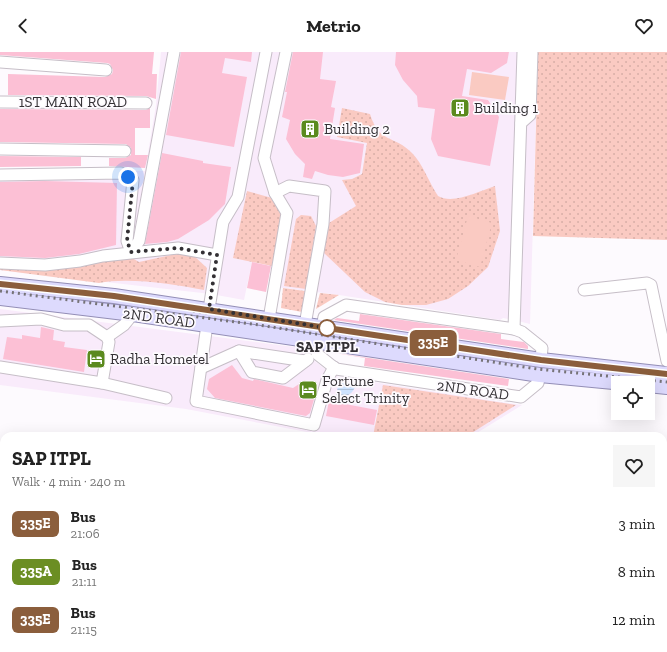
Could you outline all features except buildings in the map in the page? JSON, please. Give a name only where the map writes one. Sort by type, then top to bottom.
[{"type":"main road","name":"2ND ROAD","points":[[0,284],[114,296],[209,309],[322,328],[541,360],[667,374]]},
{"type":"main road","name":"2ND ROAD","points":[[0,298],[133,314],[207,325],[317,348],[540,375],[611,382]]},
{"type":"main road","points":[[207,325],[209,309]]},
{"type":"main road","points":[[655,386],[667,387]]},
{"type":"street","points":[[131,252],[139,241],[174,52]]},
{"type":"street","points":[[209,309],[223,222],[238,197],[266,52]]},
{"type":"street","points":[[269,319],[287,213],[276,193],[264,158],[286,52]]},
{"type":"street","points":[[514,329],[523,52]]},
{"type":"street","points":[[520,123],[530,115],[532,52]]},
{"type":"street","points":[[0,62],[106,70]]},
{"type":"street","name":"1ST MAIN ROAD","points":[[0,102],[146,103]]},
{"type":"street","points":[[0,150],[124,151]]},
{"type":"street","points":[[0,175],[121,173],[128,177],[133,180],[127,241],[131,252]]},
{"type":"street","points":[[276,193],[289,186],[324,191],[322,230],[305,325]]},
{"type":"street","points":[[0,263],[45,265],[131,252],[178,248],[217,255]]},
{"type":"street","points":[[584,290],[647,283],[651,285],[667,361]]},
{"type":"street","points":[[322,328],[324,317],[346,305],[514,329],[522,332],[542,348],[541,360]]},
{"type":"street","points":[[107,337],[124,325],[133,314]]},
{"type":"street","points":[[0,321],[41,319],[64,325],[89,325],[107,337],[109,342],[102,383]]},
{"type":"street","points":[[207,325],[196,401],[314,426],[327,380],[334,367]]},
{"type":"street","points":[[239,351],[252,372],[283,378],[305,361],[317,348]]},
{"type":"street","name":"2ND ROAD","points":[[317,348],[336,369],[521,397],[538,383],[540,375]]},
{"type":"street","points":[[201,368],[239,351],[305,361]]},
{"type":"street","points":[[0,367],[102,383],[166,398]]},
{"type":"shaded area","points":[[161,52],[538,52],[530,324],[503,318],[500,320],[339,295],[268,286],[272,266],[252,262],[244,300],[211,294],[0,270],[0,172],[145,171],[156,105]]},
{"type":"shaded area","points":[[538,52],[667,52],[667,240],[533,236]]},
{"type":"shaded area","points":[[472,72],[509,77],[505,100],[469,95]]},
{"type":"shaded area","points":[[342,108],[370,114],[374,124],[383,135],[406,147],[416,157],[438,196],[451,199],[458,198],[495,186],[500,231],[488,267],[468,286],[448,299],[426,305],[402,305],[385,302],[365,292],[324,253],[329,223],[356,206],[342,180],[352,179],[362,174],[367,143],[337,137]]},
{"type":"shaded area","points":[[247,191],[272,198],[282,214],[272,266],[233,258]]},
{"type":"shaded area","points":[[301,215],[311,216],[316,226],[306,289],[284,286],[296,219]]},
{"type":"shaded area","points":[[468,216],[492,223],[480,267],[456,260]]},
{"type":"shaded area","points":[[185,252],[193,255],[207,268],[204,290],[137,281],[110,281],[99,283],[0,270],[0,265],[132,258],[139,262]]},
{"type":"shaded area","points":[[283,288],[305,291],[302,312],[281,308]]},
{"type":"shaded area","points":[[320,293],[339,295],[316,309]]},
{"type":"shaded area","points":[[0,309],[302,348],[311,358],[334,376],[522,405],[478,432],[307,432],[186,409],[0,385]]},
{"type":"shaded area","points":[[383,385],[516,405],[473,432],[374,432]]},
{"type":"water","points":[[339,381],[356,385],[353,391],[348,395],[343,397],[336,396]]},
{"type":"railway","points":[[0,291],[259,325],[537,369],[667,382]]},
{"type":"railway","points":[[193,311],[260,319],[538,362],[667,375]]},
{"type":"bus line","name":"335E","points":[[0,284],[114,296],[541,360],[667,374]]},
{"type":"place","name":"Building 1","points":[[460,108]]},
{"type":"place","name":"Building 2","points":[[310,129]]},
{"type":"place","name":"SAP ITPL","points":[[327,328]]},
{"type":"place","name":"Radha Hometel","points":[[96,359]]},
{"type":"place","name":"Fortune Select Trinity","points":[[308,390]]},
{"type":"route","points":[[128,177],[133,180],[127,241],[131,252],[178,248],[217,255],[209,309],[327,328]]}]
